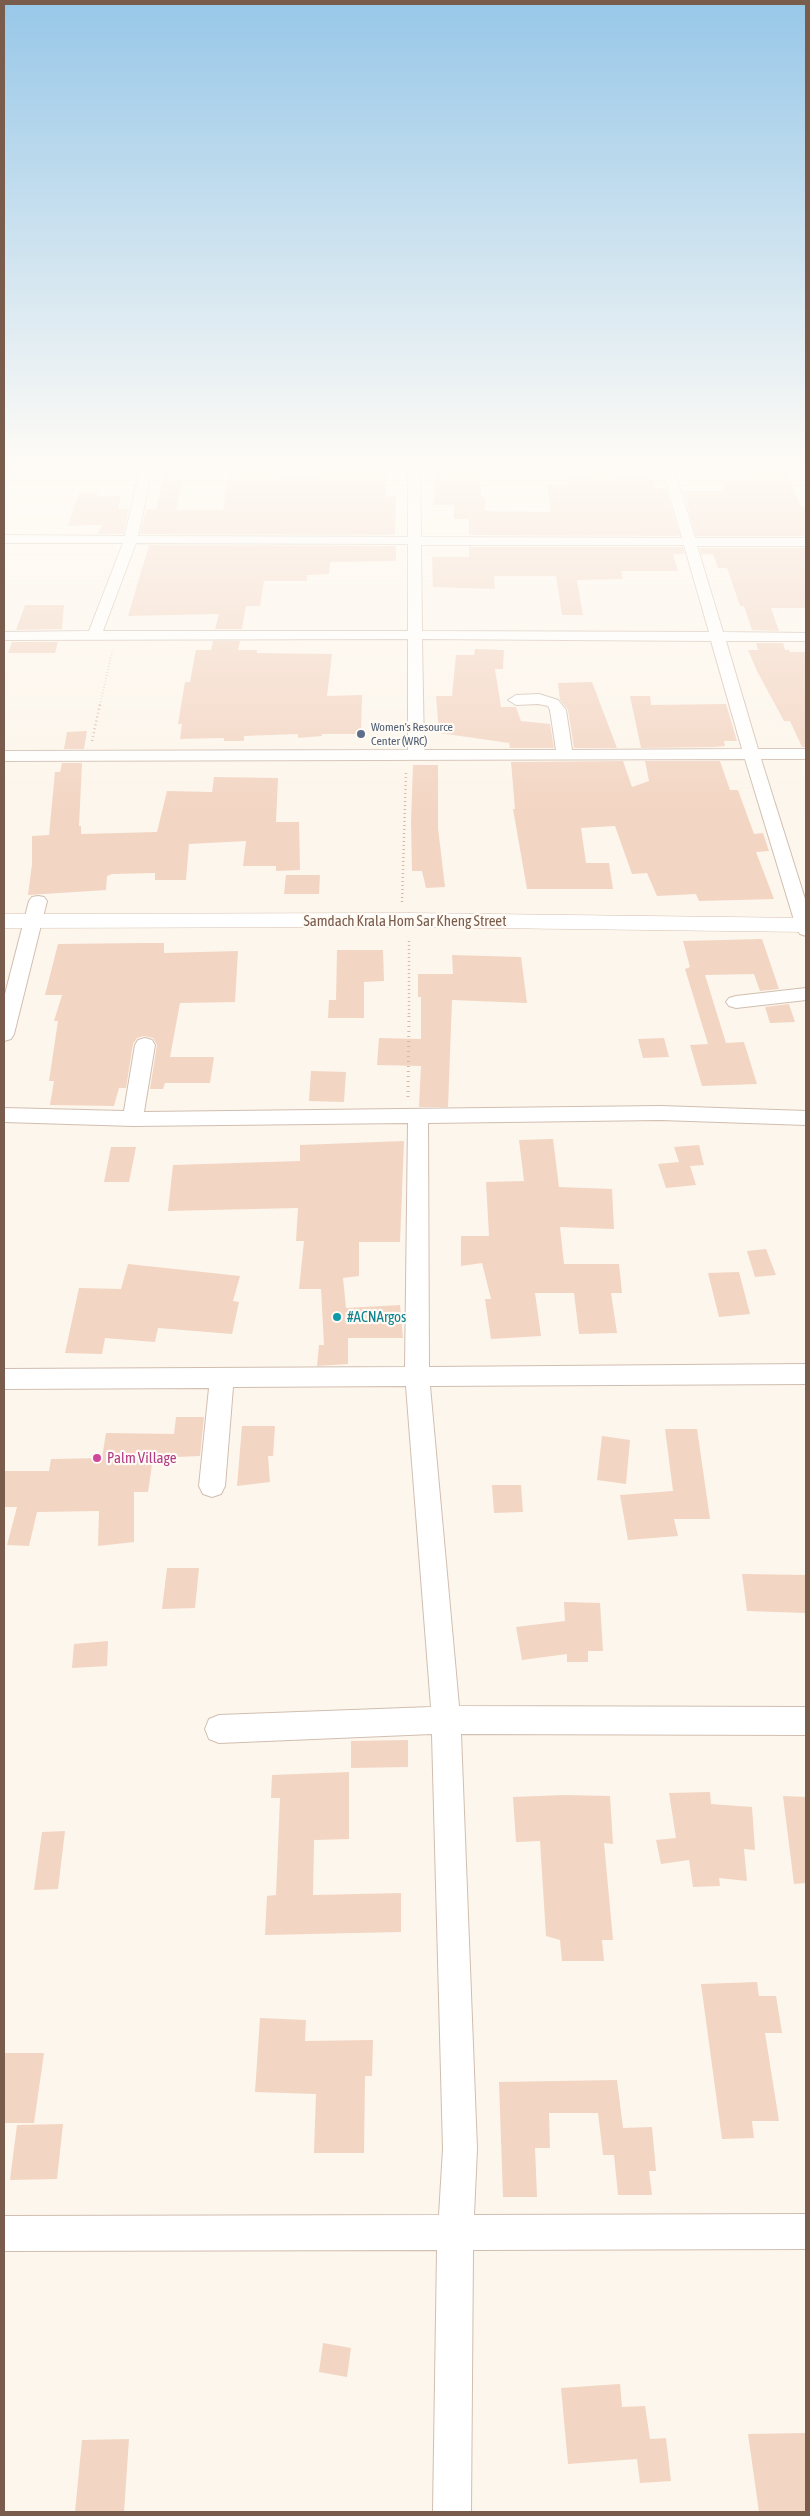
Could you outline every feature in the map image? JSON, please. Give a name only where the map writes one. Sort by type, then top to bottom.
[{"type":"street","points":[[94,637],[116,577]]},
{"type":"street","points":[[410,754],[416,634],[414,577]]},
{"type":"street","points":[[701,577],[752,754],[804,918]]},
{"type":"street","points":[[4,636],[116,637],[416,634],[806,637]]},
{"type":"street","points":[[516,700],[539,699],[553,702],[558,710],[565,754]]},
{"type":"street","points":[[4,756],[806,754]]},
{"type":"street","name":"Samdach Krala Hom Sar Kheng Street","points":[[4,902],[36,911],[405,911],[804,918]]},
{"type":"street","points":[[4,1034],[36,911]]},
{"type":"street","name":"Samdach Krala Hom Sar Kheng Street","points":[[4,921],[36,911]]},
{"type":"street","points":[[736,1002],[806,994]]},
{"type":"street","points":[[133,1119],[145,1045]]},
{"type":"street","points":[[4,1115],[133,1119],[661,1113],[806,1118]]},
{"type":"street","points":[[413,1115],[418,1376],[446,1720],[460,2148],[455,2232],[452,2512]]},
{"type":"street","points":[[4,1379],[806,1374]]},
{"type":"street","points":[[212,1486],[222,1377]]},
{"type":"street","points":[[219,1729],[446,1720],[806,1722]]},
{"type":"street","points":[[4,2234],[806,2231]]},
{"type":"path","points":[[89,756],[116,637]]},
{"type":"path","points":[[410,754],[407,773],[405,911],[413,1115]]},
{"type":"building","points":[[139,577],[307,577],[307,581],[264,581],[260,606],[246,606],[242,629],[215,629],[219,614],[128,616]]},
{"type":"building","points":[[433,577],[494,577],[495,589],[433,587]]},
{"type":"building","points":[[556,577],[623,577],[623,579],[577,580],[583,615],[562,615]]},
{"type":"building","points":[[730,577],[806,577],[806,608],[771,608],[779,631],[752,630],[744,606],[740,606]]},
{"type":"building","points":[[25,605],[64,605],[62,629],[16,630]]},
{"type":"building","points":[[213,641],[240,641],[238,650],[257,650],[257,653],[332,654],[327,696],[362,695],[361,734],[322,734],[322,736],[298,738],[298,734],[244,736],[244,741],[224,741],[224,738],[180,739],[182,724],[178,724],[185,682],[190,682],[196,650],[211,650]]},
{"type":"building","points":[[12,642],[58,642],[55,653],[8,653]]},
{"type":"building","points":[[756,643],[783,643],[785,650],[790,652],[806,652],[806,747],[802,747],[790,721],[784,721],[757,671],[748,650],[758,650]]},
{"type":"building","points":[[475,649],[504,650],[503,669],[495,669],[501,707],[516,707],[521,721],[550,724],[554,748],[510,748],[509,743],[439,733],[436,696],[452,696],[456,655],[474,655]]},
{"type":"building","points":[[592,682],[617,748],[574,748],[568,710],[560,700],[558,683]]},
{"type":"building","points":[[630,696],[650,696],[651,705],[726,704],[737,741],[724,741],[725,746],[715,747],[641,748]]},
{"type":"building","points":[[87,731],[84,749],[64,749],[67,732]]},
{"type":"building","points":[[623,761],[632,787],[649,781],[645,761],[720,761],[730,790],[738,790],[754,834],[763,833],[769,851],[756,852],[774,899],[699,901],[696,894],[657,896],[647,873],[632,874],[615,826],[581,828],[586,863],[609,863],[613,889],[527,889],[513,809],[515,809],[511,762]]},
{"type":"building","points":[[62,763],[82,763],[79,826],[81,826],[81,834],[157,832],[167,791],[212,792],[214,777],[278,778],[276,822],[299,822],[300,870],[276,871],[276,866],[243,866],[246,841],[189,844],[186,880],[155,880],[155,873],[112,874],[107,876],[106,890],[28,895],[32,864],[32,836],[49,835],[55,772],[60,772]]},
{"type":"building","points":[[413,765],[438,765],[438,828],[445,887],[426,888],[422,871],[412,871]]},
{"type":"building","points":[[286,875],[320,875],[319,894],[284,894]]},
{"type":"building","points":[[762,939],[779,989],[760,991],[754,974],[705,975],[726,1043],[744,1042],[757,1084],[702,1086],[690,1045],[708,1044],[685,969],[690,967],[683,941]]},
{"type":"building","points":[[164,943],[164,953],[238,951],[235,1002],[180,1003],[170,1057],[214,1057],[210,1083],[165,1083],[163,1089],[150,1089],[157,1045],[153,1038],[144,1036],[137,1038],[133,1044],[126,1088],[119,1088],[114,1106],[50,1105],[54,1081],[49,1081],[58,1021],[54,1021],[62,995],[45,995],[58,944]]},
{"type":"building","points":[[337,950],[383,950],[384,981],[364,982],[364,1018],[328,1018],[329,1000],[336,1000]]},
{"type":"building","points":[[452,955],[521,957],[527,1003],[452,1000],[448,1107],[419,1107],[421,1066],[377,1065],[379,1038],[421,1039],[421,997],[418,997],[418,974],[453,974]]},
{"type":"building","points":[[789,1004],[795,1022],[770,1023],[765,1007]]},
{"type":"building","points":[[664,1038],[669,1057],[643,1058],[638,1039]]},
{"type":"building","points":[[311,1071],[346,1072],[344,1102],[309,1101]]},
{"type":"building","points":[[553,1139],[559,1187],[612,1189],[614,1229],[560,1227],[564,1264],[619,1264],[622,1293],[611,1293],[617,1333],[579,1334],[574,1293],[535,1293],[541,1336],[491,1339],[485,1299],[491,1299],[482,1263],[461,1266],[461,1236],[489,1236],[486,1182],[524,1181],[519,1140]]},
{"type":"building","points":[[404,1141],[400,1242],[359,1242],[359,1276],[343,1278],[346,1308],[400,1305],[403,1338],[348,1338],[348,1364],[317,1366],[319,1345],[324,1345],[321,1289],[299,1289],[304,1241],[296,1241],[298,1208],[168,1211],[173,1165],[300,1161],[300,1145]]},
{"type":"building","points":[[699,1145],[704,1165],[690,1166],[696,1185],[666,1188],[658,1164],[679,1162],[674,1147]]},
{"type":"building","points":[[111,1147],[136,1147],[129,1182],[104,1182]]},
{"type":"building","points":[[766,1249],[776,1275],[755,1277],[747,1251]]},
{"type":"building","points":[[128,1264],[240,1276],[233,1301],[239,1302],[232,1334],[158,1328],[155,1342],[105,1338],[102,1354],[65,1353],[79,1288],[121,1289]]},
{"type":"building","points":[[739,1272],[750,1314],[719,1317],[708,1273]]},
{"type":"building","points":[[176,1417],[204,1417],[200,1456],[153,1458],[148,1492],[134,1492],[134,1542],[98,1546],[99,1511],[37,1512],[29,1546],[7,1545],[17,1507],[4,1507],[4,1471],[49,1471],[51,1459],[102,1458],[106,1433],[174,1434]]},
{"type":"building","points":[[242,1426],[275,1426],[273,1456],[268,1456],[270,1482],[237,1486]]},
{"type":"building","points":[[665,1429],[697,1429],[710,1519],[674,1519],[678,1536],[628,1540],[620,1495],[673,1491]]},
{"type":"building","points":[[602,1436],[630,1440],[626,1484],[597,1480]]},
{"type":"building","points":[[492,1485],[521,1485],[523,1512],[494,1513]]},
{"type":"building","points":[[167,1568],[199,1568],[195,1608],[162,1609]]},
{"type":"building","points":[[742,1574],[806,1575],[806,1613],[747,1611]]},
{"type":"building","points":[[564,1602],[600,1603],[603,1651],[588,1651],[588,1662],[567,1662],[567,1654],[522,1660],[516,1627],[565,1621]]},
{"type":"building","points":[[108,1641],[107,1666],[72,1668],[74,1644]]},
{"type":"building","points":[[408,1740],[408,1767],[351,1768],[351,1741]]},
{"type":"building","points":[[349,1772],[349,1839],[314,1840],[313,1895],[401,1893],[401,1932],[265,1935],[267,1896],[276,1895],[280,1798],[271,1798],[272,1775]]},
{"type":"building","points":[[710,1792],[711,1804],[752,1807],[755,1850],[744,1849],[747,1881],[719,1878],[720,1886],[693,1887],[689,1860],[661,1864],[656,1840],[676,1838],[669,1793]]},
{"type":"building","points":[[610,1796],[613,1844],[604,1843],[613,1940],[602,1940],[604,1961],[562,1961],[560,1940],[546,1936],[540,1841],[516,1842],[513,1797]]},
{"type":"building","points":[[783,1796],[806,1797],[806,1883],[794,1884]]},
{"type":"building","points":[[65,1831],[58,1889],[34,1890],[42,1832]]},
{"type":"building","points":[[757,1982],[759,1996],[776,1996],[782,2033],[765,2033],[779,2121],[752,2121],[754,2138],[722,2139],[701,1984]]},
{"type":"building","points":[[260,2018],[306,2020],[305,2041],[373,2040],[372,2076],[365,2076],[364,2153],[314,2153],[316,2094],[255,2092]]},
{"type":"building","points":[[4,2053],[44,2053],[34,2123],[4,2123]]},
{"type":"building","points":[[617,2080],[623,2128],[652,2127],[656,2171],[649,2171],[652,2195],[618,2195],[614,2155],[603,2155],[598,2113],[549,2113],[550,2148],[535,2148],[537,2197],[503,2197],[499,2082]]},
{"type":"building","points":[[63,2124],[57,2179],[10,2180],[17,2125]]},
{"type":"building","points":[[323,2343],[351,2348],[347,2377],[319,2372]]},
{"type":"building","points":[[620,2384],[622,2407],[645,2406],[650,2439],[666,2438],[671,2481],[640,2483],[637,2459],[568,2464],[561,2388]]},
{"type":"building","points":[[806,2433],[806,2512],[759,2512],[748,2434]]},
{"type":"building","points":[[129,2439],[124,2512],[75,2512],[82,2440]]},
{"type":"place","name":"Women's Resource Center (WRC)","points":[[361,734]]},
{"type":"place","name":"#ACNArgos","points":[[337,1317]]},
{"type":"place","name":"Palm Village","points":[[97,1458]]}]
